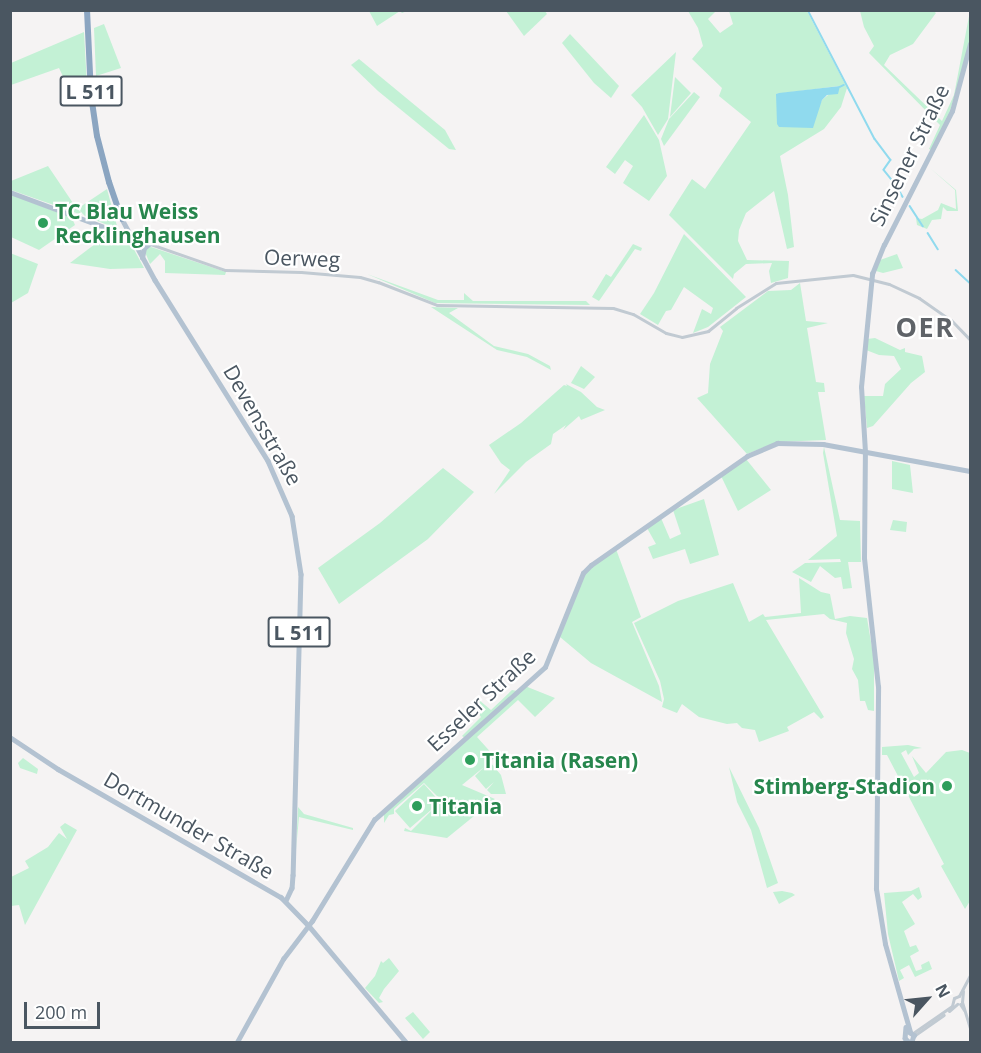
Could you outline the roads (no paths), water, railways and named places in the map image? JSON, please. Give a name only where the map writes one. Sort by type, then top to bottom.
[{"type":"highway","name":"L 511","points":[[87,10],[96,129],[107,176],[122,219]]},
{"type":"main road","name":"Sinsener Straße","points":[[911,1037],[881,927],[876,889],[878,715],[876,667],[864,558],[865,452],[861,387],[871,279],[884,245],[952,111],[970,44]]},
{"type":"main road","name":"Oerweg","points":[[10,192],[131,237]]},
{"type":"main road","points":[[114,231],[119,228],[122,219]]},
{"type":"main road","name":"L 511","points":[[122,219],[131,237]]},
{"type":"main road","name":"Devensstraße","points":[[131,237],[268,460],[286,498],[297,536],[301,574],[294,842],[292,888],[286,901]]},
{"type":"main road","points":[[142,258],[144,248],[149,244]]},
{"type":"main road","name":"Esseler Straße","points":[[237,1042],[283,958],[309,926],[374,820],[545,667],[583,573],[591,565],[747,456],[777,443],[807,442],[970,471]]},
{"type":"main road","name":"Dortmunder Straße","points":[[10,737],[58,769],[286,901],[406,1042]]},
{"type":"street","name":"Oerweg","points":[[131,237],[225,270],[301,272],[360,277],[437,305],[601,307],[623,310],[666,333],[689,337],[708,331],[743,303],[776,283],[844,274],[871,279],[911,293],[951,320],[970,340]]},
{"type":"street","points":[[911,1037],[959,1001],[970,975]]},
{"type":"street","points":[[959,1001],[970,1029]]},
{"type":"water","points":[[840,86],[838,94],[827,95],[822,100],[813,128],[779,127],[777,124],[776,94]]},
{"type":"waterway","points":[[808,10],[875,139],[891,160],[884,170],[892,180]]},
{"type":"waterway","points":[[840,87],[844,85]]},
{"type":"waterway","points":[[898,188],[903,197]]},
{"type":"waterway","points":[[910,206],[923,226]]},
{"type":"waterway","points":[[928,233],[938,249]]},
{"type":"waterway","points":[[956,270],[969,282]]},
{"type":"place","name":"TC Blau Weiss Recklinghausen","points":[[43,223]]},
{"type":"place","name":"Titania (Rasen)","points":[[470,760]]},
{"type":"place","name":"Stimberg-Stadion","points":[[947,786]]},
{"type":"place","name":"Titania","points":[[417,806]]},
{"type":"district","name":"OER","points":[[925,327]]}]
